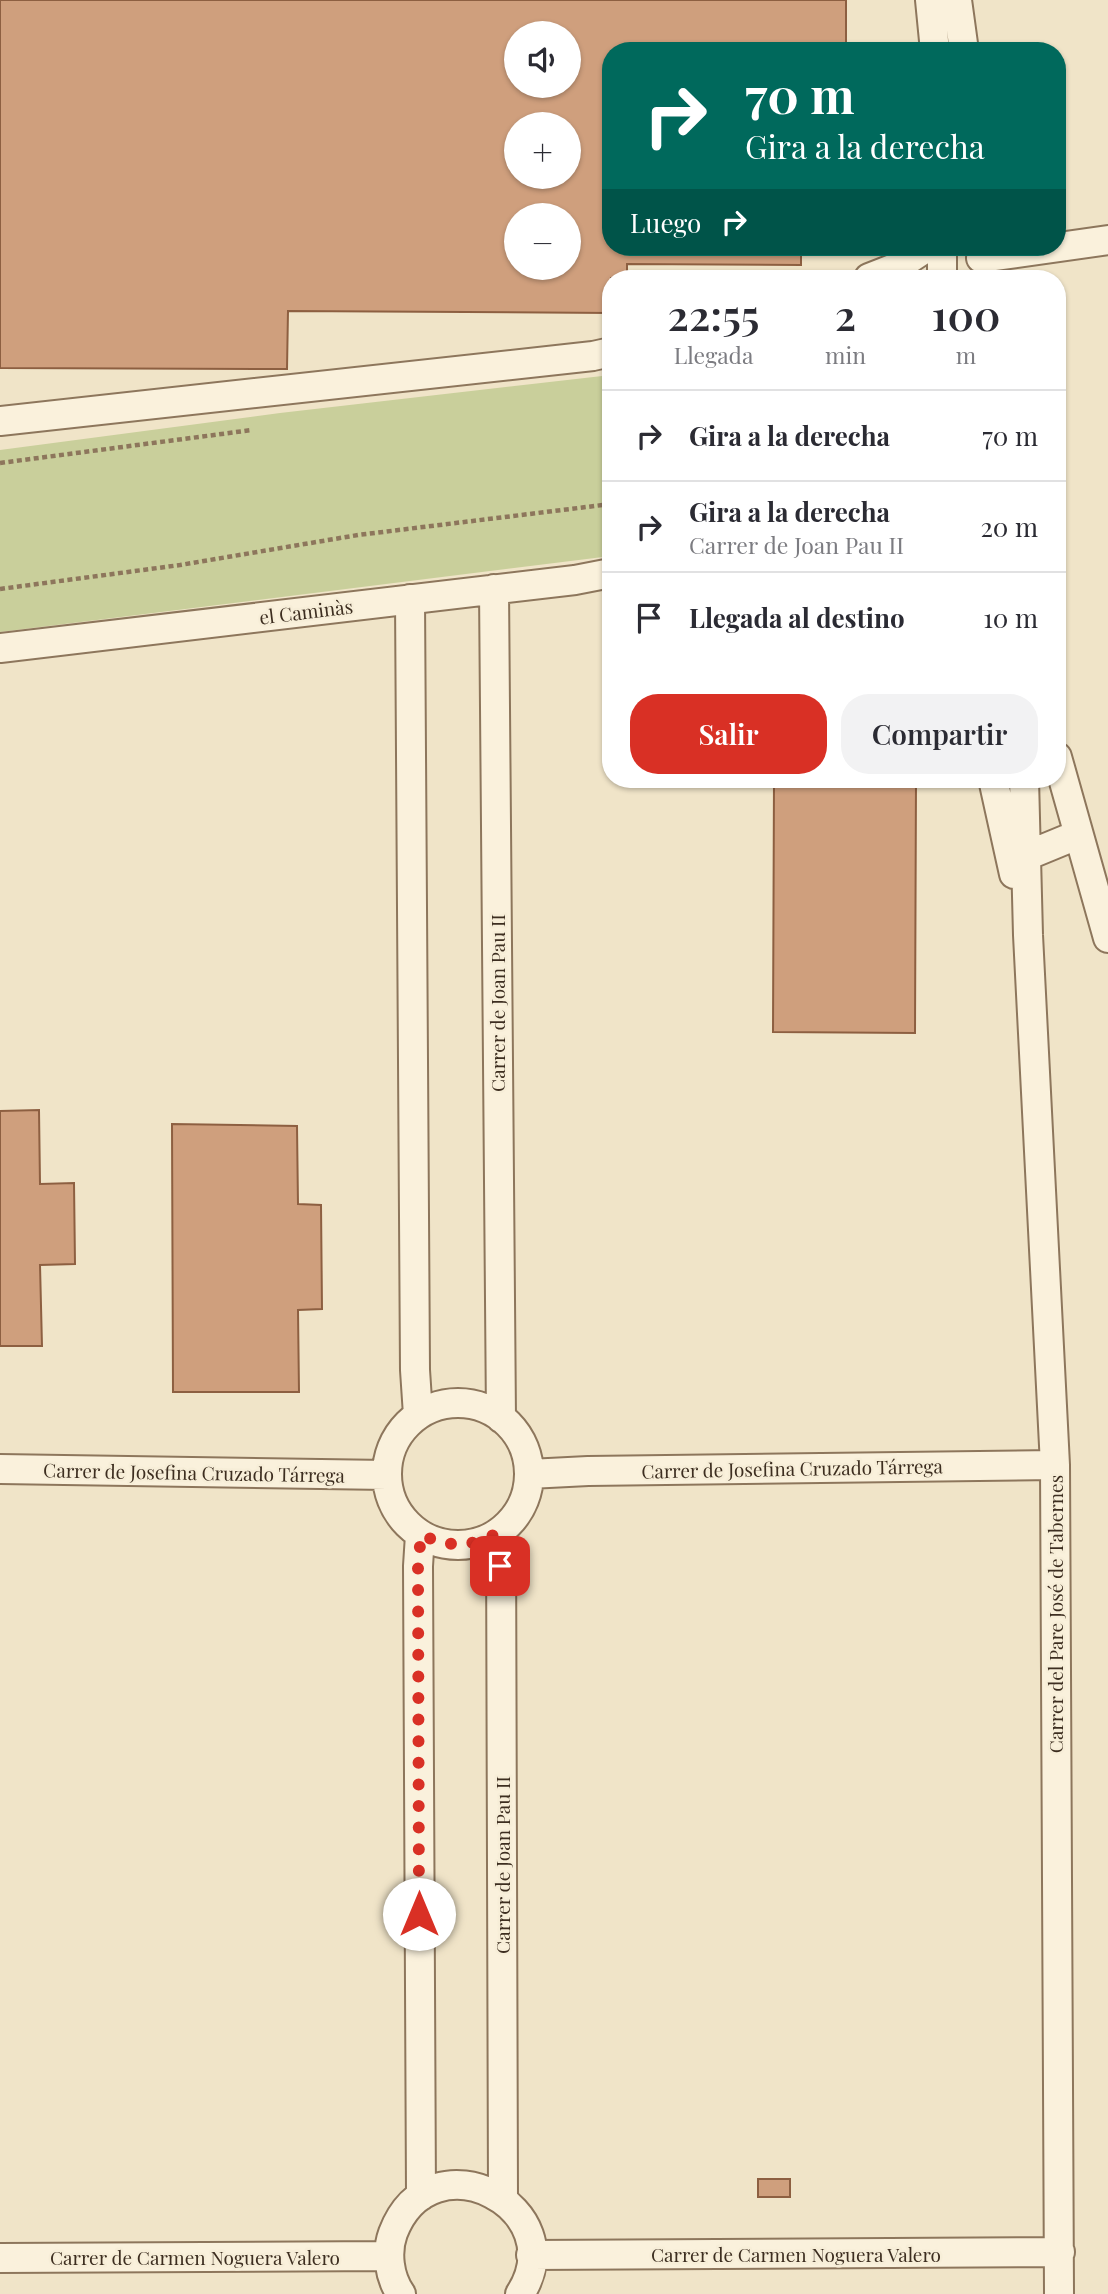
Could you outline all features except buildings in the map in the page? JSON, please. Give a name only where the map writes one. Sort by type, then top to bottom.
[{"type":"street","points":[[930,0],[934,42]]},
{"type":"street","points":[[957,0],[963,42]]},
{"type":"street","points":[[1066,247],[1108,240]]},
{"type":"street","points":[[889,270],[914,256]]},
{"type":"street","points":[[981,261],[1011,256]]},
{"type":"street","points":[[0,421],[602,354]]},
{"type":"street","name":"el Caminàs","points":[[0,648],[602,574]]},
{"type":"street","name":"Carrer de Joan Pau II","points":[[494,589],[501,1418]]},
{"type":"street","points":[[410,599],[415,1370],[418,1415]]},
{"type":"street","name":"Carrer del Pare José de Tabernes","points":[[995,788],[1028,935]]},
{"type":"street","name":"Carrer del Pare José de Tabernes","points":[[1024,788],[1028,935],[1055,1465],[1059,2294]]},
{"type":"street","points":[[1032,788],[1077,835]]},
{"type":"street","points":[[1065,788],[1108,938]]},
{"type":"street","points":[[1026,856],[1077,835]]},
{"type":"street","points":[[460,1403],[477,1406],[501,1418],[522,1442],[529,1474],[522,1506],[501,1531],[482,1541],[461,1546],[442,1544],[421,1535],[396,1509],[387,1475],[395,1441],[418,1415],[435,1407],[460,1403]]},
{"type":"street","name":"Carrer de Josefina Cruzado Tárrega","points":[[529,1474],[616,1470],[1055,1465]]},
{"type":"street","name":"Carrer de Josefina Cruzado Tárrega","points":[[0,1469],[387,1475]]},
{"type":"street","name":"Carrer de Joan Pau II","points":[[501,1531],[503,2198]]},
{"type":"street","points":[[421,1535],[418,1580],[421,2196]]},
{"type":"street","points":[[401,2294],[389,2256],[397,2221],[421,2196],[437,2188],[462,2184],[480,2187],[503,2198],[523,2223],[529,2238],[531,2255],[530,2270],[520,2294]]},
{"type":"street","name":"Carrer de Carmen Noguera Valero","points":[[531,2255],[1060,2252]]},
{"type":"street","name":"Carrer de Carmen Noguera Valero","points":[[0,2258],[389,2256]]},
{"type":"path","points":[[0,589],[180,565],[358,535],[602,505]]},
{"type":"green space","points":[[602,376],[602,557],[0,632],[0,450],[280,413]]},
{"type":"route","points":[[419,1914],[418,1566],[421,1535],[442,1544],[461,1546],[482,1541],[501,1531],[500,1566]]}]
